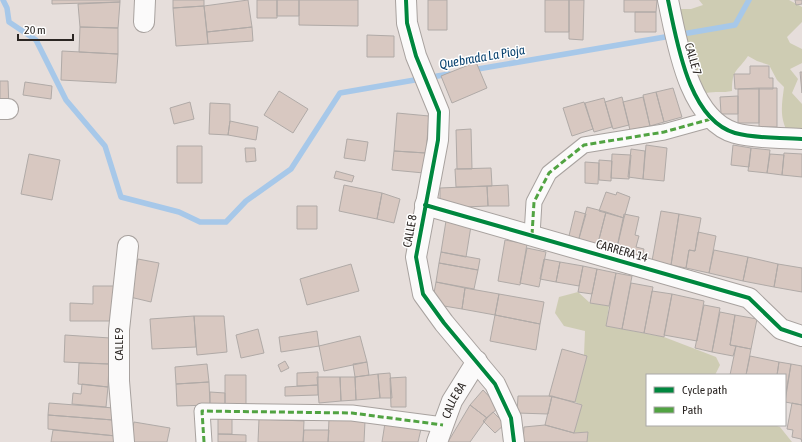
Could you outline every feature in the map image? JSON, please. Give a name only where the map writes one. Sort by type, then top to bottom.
[{"type":"street","points":[[144,22],[145,0]]},
{"type":"street","name":"CALLE 8","points":[[406,0],[407,23],[416,56],[439,112],[438,140],[416,257],[423,294],[444,323],[495,384],[511,418],[514,442]]},
{"type":"street","name":"CALLE 7","points":[[668,0],[686,74],[698,102],[711,119]]},
{"type":"street","points":[[532,235],[534,202],[549,173],[584,145],[664,132],[711,119],[734,133],[802,139]]},
{"type":"street","name":"CARRERA 14","points":[[425,205],[749,298],[781,329],[802,336]]},
{"type":"street","name":"CALLE 9","points":[[124,442],[119,381],[119,330],[128,246]]},
{"type":"street","name":"CALLE 8A","points":[[440,433],[452,401],[477,361]]},
{"type":"street","points":[[204,442],[202,410],[352,413],[440,433]]},
{"type":"shaded area","points":[[699,0],[789,0],[802,7],[802,22],[787,37],[790,43],[802,49],[802,63],[790,69],[798,79],[792,93],[802,104],[802,132],[788,133],[785,127],[782,116],[784,87],[777,80],[769,65],[748,56],[734,74],[732,91],[706,93],[695,80],[679,9],[691,9],[703,5]]},
{"type":"shaded area","points":[[578,292],[590,303],[609,306],[606,326],[664,337],[716,357],[720,365],[716,374],[646,374],[646,426],[777,426],[780,427],[792,442],[587,442],[588,432],[574,433],[582,405],[575,402],[587,356],[584,355],[585,331],[564,326],[555,313],[559,297]]},
{"type":"building","points":[[52,0],[120,0],[120,2],[52,4]]},
{"type":"building","points":[[173,0],[204,0],[204,6],[173,8]]},
{"type":"building","points":[[248,0],[252,27],[207,32],[204,6]]},
{"type":"building","points":[[257,0],[277,0],[277,18],[257,18]]},
{"type":"building","points":[[277,0],[299,0],[299,16],[277,16]]},
{"type":"building","points":[[299,0],[358,0],[358,26],[299,25]]},
{"type":"building","points":[[428,0],[447,0],[447,30],[428,30]]},
{"type":"building","points":[[545,0],[569,0],[569,32],[545,32]]},
{"type":"building","points":[[569,0],[584,0],[583,40],[569,39]]},
{"type":"building","points":[[624,0],[657,0],[656,12],[624,12]]},
{"type":"building","points":[[795,0],[802,0],[802,4],[796,5]]},
{"type":"building","points":[[120,2],[118,28],[80,27],[78,4]]},
{"type":"building","points":[[204,6],[208,44],[176,46],[173,8]]},
{"type":"building","points":[[635,12],[656,12],[656,32],[635,32]]},
{"type":"building","points":[[80,27],[118,28],[118,54],[79,52]]},
{"type":"building","points":[[252,27],[253,41],[208,44],[207,32]]},
{"type":"building","points":[[367,35],[394,36],[394,57],[367,57]]},
{"type":"building","points":[[62,51],[118,54],[116,83],[61,80]]},
{"type":"building","points":[[476,62],[487,88],[452,103],[441,76]]},
{"type":"building","points":[[750,66],[769,66],[769,78],[773,78],[773,89],[735,89],[734,74],[750,74]]},
{"type":"building","points":[[800,72],[802,72],[802,93]]},
{"type":"building","points":[[0,81],[8,81],[9,109],[0,109]]},
{"type":"building","points":[[25,82],[52,86],[51,99],[23,95]]},
{"type":"building","points":[[673,88],[682,117],[664,122],[656,92]]},
{"type":"building","points":[[759,88],[777,88],[777,127],[759,127]]},
{"type":"building","points":[[759,88],[759,123],[738,123],[738,89]]},
{"type":"building","points":[[279,91],[308,109],[293,133],[264,115]]},
{"type":"building","points":[[656,92],[664,122],[650,126],[643,95]]},
{"type":"building","points":[[738,96],[738,114],[721,114],[720,97]]},
{"type":"building","points":[[622,97],[629,125],[613,129],[605,102]]},
{"type":"building","points":[[643,97],[650,126],[630,130],[623,102]]},
{"type":"building","points":[[604,98],[612,127],[594,132],[585,103]]},
{"type":"building","points":[[190,102],[194,119],[174,124],[170,108]]},
{"type":"building","points":[[584,102],[593,129],[572,136],[563,108]]},
{"type":"building","points":[[210,103],[230,104],[228,135],[209,134]]},
{"type":"building","points":[[397,113],[429,116],[426,153],[394,151]]},
{"type":"building","points":[[230,121],[258,127],[256,140],[228,135]]},
{"type":"building","points":[[471,129],[472,169],[457,169],[456,130]]},
{"type":"building","points":[[347,139],[368,142],[365,161],[344,158]]},
{"type":"building","points":[[646,145],[667,148],[664,181],[643,179]]},
{"type":"building","points":[[733,145],[751,148],[749,167],[731,165]]},
{"type":"building","points":[[177,146],[202,146],[202,183],[177,183]]},
{"type":"building","points":[[245,148],[255,148],[256,161],[246,162]]},
{"type":"building","points":[[751,148],[770,150],[767,173],[748,171]]},
{"type":"building","points":[[631,149],[645,151],[643,179],[628,177]]},
{"type":"building","points":[[394,151],[426,153],[424,173],[392,170]]},
{"type":"building","points":[[784,153],[802,154],[802,177],[782,175]]},
{"type":"building","points":[[29,154],[60,160],[52,200],[21,194]]},
{"type":"building","points":[[612,154],[631,155],[629,179],[611,178]]},
{"type":"building","points":[[770,154],[784,155],[782,175],[767,173]]},
{"type":"building","points":[[599,160],[612,161],[611,181],[599,180]]},
{"type":"building","points":[[585,162],[599,163],[598,184],[585,183]]},
{"type":"building","points":[[491,168],[492,186],[456,187],[455,169]]},
{"type":"building","points":[[336,171],[354,176],[352,182],[334,178]]},
{"type":"building","points":[[344,185],[382,193],[377,219],[339,211]]},
{"type":"building","points":[[508,185],[509,206],[488,206],[487,186]]},
{"type":"building","points":[[487,186],[488,206],[440,208],[440,188]]},
{"type":"building","points":[[606,192],[616,195],[617,192],[630,197],[624,218],[599,211]]},
{"type":"building","points":[[382,193],[400,199],[394,223],[377,219]]},
{"type":"building","points":[[297,206],[317,206],[317,229],[297,229]]},
{"type":"building","points":[[587,207],[606,212],[597,247],[578,242]]},
{"type":"building","points":[[575,211],[586,214],[578,242],[568,240]]},
{"type":"building","points":[[661,211],[679,214],[671,265],[652,261]]},
{"type":"building","points":[[606,212],[624,218],[616,252],[597,247]]},
{"type":"building","points":[[624,214],[639,217],[635,235],[639,236],[636,247],[644,249],[642,258],[616,252]]},
{"type":"building","points":[[679,214],[701,218],[695,251],[689,250],[686,268],[671,265]]},
{"type":"building","points":[[446,221],[471,226],[466,257],[441,252]]},
{"type":"building","points":[[698,232],[716,236],[709,273],[686,268],[689,250],[695,251]]},
{"type":"building","points":[[505,240],[527,244],[520,285],[498,281]]},
{"type":"building","points":[[527,248],[546,252],[539,287],[520,283]]},
{"type":"building","points":[[714,250],[748,257],[743,281],[709,273]]},
{"type":"building","points":[[441,252],[480,259],[478,270],[439,263]]},
{"type":"building","points":[[748,257],[778,264],[774,287],[743,281]]},
{"type":"building","points":[[138,259],[159,263],[151,302],[130,297]]},
{"type":"building","points":[[544,259],[560,262],[556,282],[540,279]]},
{"type":"building","points":[[560,262],[583,266],[579,286],[556,282]]},
{"type":"building","points":[[439,263],[478,270],[474,289],[436,282]]},
{"type":"building","points":[[351,264],[359,291],[307,305],[300,279]]},
{"type":"building","points":[[778,264],[802,268],[802,292],[774,287]]},
{"type":"building","points":[[583,266],[597,269],[592,294],[578,292]]},
{"type":"building","points":[[597,269],[616,273],[609,306],[590,303]]},
{"type":"building","points":[[616,273],[632,276],[622,329],[606,326]]},
{"type":"building","points":[[436,282],[465,288],[462,309],[432,304]]},
{"type":"building","points":[[631,283],[653,287],[644,333],[622,329]]},
{"type":"building","points":[[93,286],[114,286],[113,321],[70,321],[70,303],[93,304]]},
{"type":"building","points":[[465,288],[499,294],[495,315],[462,309]]},
{"type":"building","points":[[652,291],[672,294],[664,337],[644,333]]},
{"type":"building","points":[[499,294],[544,302],[540,324],[495,315]]},
{"type":"building","points":[[672,294],[704,301],[697,341],[664,335]]},
{"type":"building","points":[[704,305],[720,308],[712,352],[695,348]]},
{"type":"building","points":[[720,312],[735,315],[730,345],[736,346],[733,356],[712,352]]},
{"type":"building","points":[[495,315],[540,324],[536,350],[490,341]]},
{"type":"building","points":[[735,315],[757,319],[751,349],[730,345]]},
{"type":"building","points":[[194,316],[196,347],[152,349],[150,319]]},
{"type":"building","points":[[194,316],[224,316],[227,352],[197,355]]},
{"type":"building","points":[[258,329],[264,353],[241,358],[236,335]]},
{"type":"building","points":[[317,331],[319,346],[281,352],[279,337]]},
{"type":"building","points":[[65,335],[110,338],[109,364],[64,362]]},
{"type":"building","points":[[360,336],[367,362],[324,371],[319,346]]},
{"type":"building","points":[[736,346],[751,349],[746,374],[730,374]]},
{"type":"building","points":[[562,349],[587,356],[575,402],[549,396]]},
{"type":"building","points":[[750,356],[779,362],[777,374],[746,374]]},
{"type":"building","points":[[285,361],[289,368],[281,372],[278,365]]},
{"type":"building","points":[[367,362],[369,375],[355,377],[353,364]]},
{"type":"building","points":[[779,362],[791,364],[786,392],[786,374],[777,374]]},
{"type":"building","points":[[79,363],[109,364],[108,387],[78,384]]},
{"type":"building","points":[[207,364],[209,382],[176,384],[175,367]]},
{"type":"building","points":[[791,364],[802,366],[802,405],[786,402]]},
{"type":"building","points":[[318,372],[318,385],[297,386],[297,373]]},
{"type":"building","points":[[390,373],[392,398],[380,398],[378,374]]},
{"type":"building","points":[[378,374],[380,398],[356,400],[355,377]]},
{"type":"building","points":[[225,375],[246,375],[246,406],[225,406]]},
{"type":"building","points":[[317,377],[340,377],[341,401],[319,403]]},
{"type":"building","points":[[340,377],[355,377],[356,400],[341,401]]},
{"type":"building","points":[[406,377],[406,407],[391,407],[390,378]]},
{"type":"building","points":[[209,382],[210,405],[177,406],[176,384]]},
{"type":"building","points":[[82,384],[108,387],[106,407],[72,404],[73,393],[81,394]]},
{"type":"building","points":[[318,385],[318,395],[285,396],[285,387]]},
{"type":"building","points":[[483,390],[499,407],[487,418],[470,405]]},
{"type":"building","points":[[210,392],[225,393],[225,406],[210,405]]},
{"type":"building","points":[[518,396],[552,396],[548,414],[517,413]]},
{"type":"building","points":[[552,396],[582,405],[574,433],[545,425]]},
{"type":"building","points":[[49,403],[114,408],[113,420],[48,415]]},
{"type":"building","points":[[792,403],[802,405],[802,442],[801,439],[792,437],[793,430],[787,429]]},
{"type":"building","points":[[470,405],[487,418],[470,442],[448,442]]},
{"type":"building","points":[[493,412],[505,424],[495,433],[483,421]]},
{"type":"building","points":[[48,415],[113,420],[116,436],[48,429]]},
{"type":"building","points":[[218,418],[232,418],[232,434],[218,434]]},
{"type":"building","points":[[259,419],[304,421],[303,442],[258,442]]},
{"type":"building","points":[[329,419],[365,421],[364,442],[328,442]]},
{"type":"building","points":[[134,422],[170,428],[167,442],[130,442]]},
{"type":"building","points":[[385,423],[421,429],[418,442],[382,442]]},
{"type":"building","points":[[545,425],[574,433],[588,432],[587,442],[523,442],[524,427]]},
{"type":"building","points":[[53,430],[116,436],[116,442],[51,442]]},
{"type":"building","points":[[304,430],[329,430],[328,442],[303,442]]},
{"type":"building","points":[[218,434],[246,435],[246,442],[218,442]]},
{"type":"waterway","name":"Quebrada La Pioja","points":[[3,0],[7,8],[9,22],[36,40],[66,100],[105,146],[121,197],[179,212],[200,222],[226,222],[246,201],[291,169],[340,93],[449,74]]},
{"type":"waterway","name":"Quebrada La Pioja","points":[[472,70],[735,25],[749,0]]},
{"type":"marked path","points":[[532,235],[534,202],[549,173],[584,145],[664,132],[711,119]]},
{"type":"marked path","points":[[204,442],[202,411],[352,413],[443,425]]},
{"type":"cycle path","points":[[406,0],[407,23],[416,56],[439,112],[438,140],[416,257],[423,294],[444,323],[495,384],[511,418],[514,442]]},
{"type":"cycle path","points":[[668,0],[687,77],[706,112],[719,125],[735,133],[760,137],[802,139]]},
{"type":"cycle path","points":[[425,205],[749,298],[781,329],[802,336]]}]
